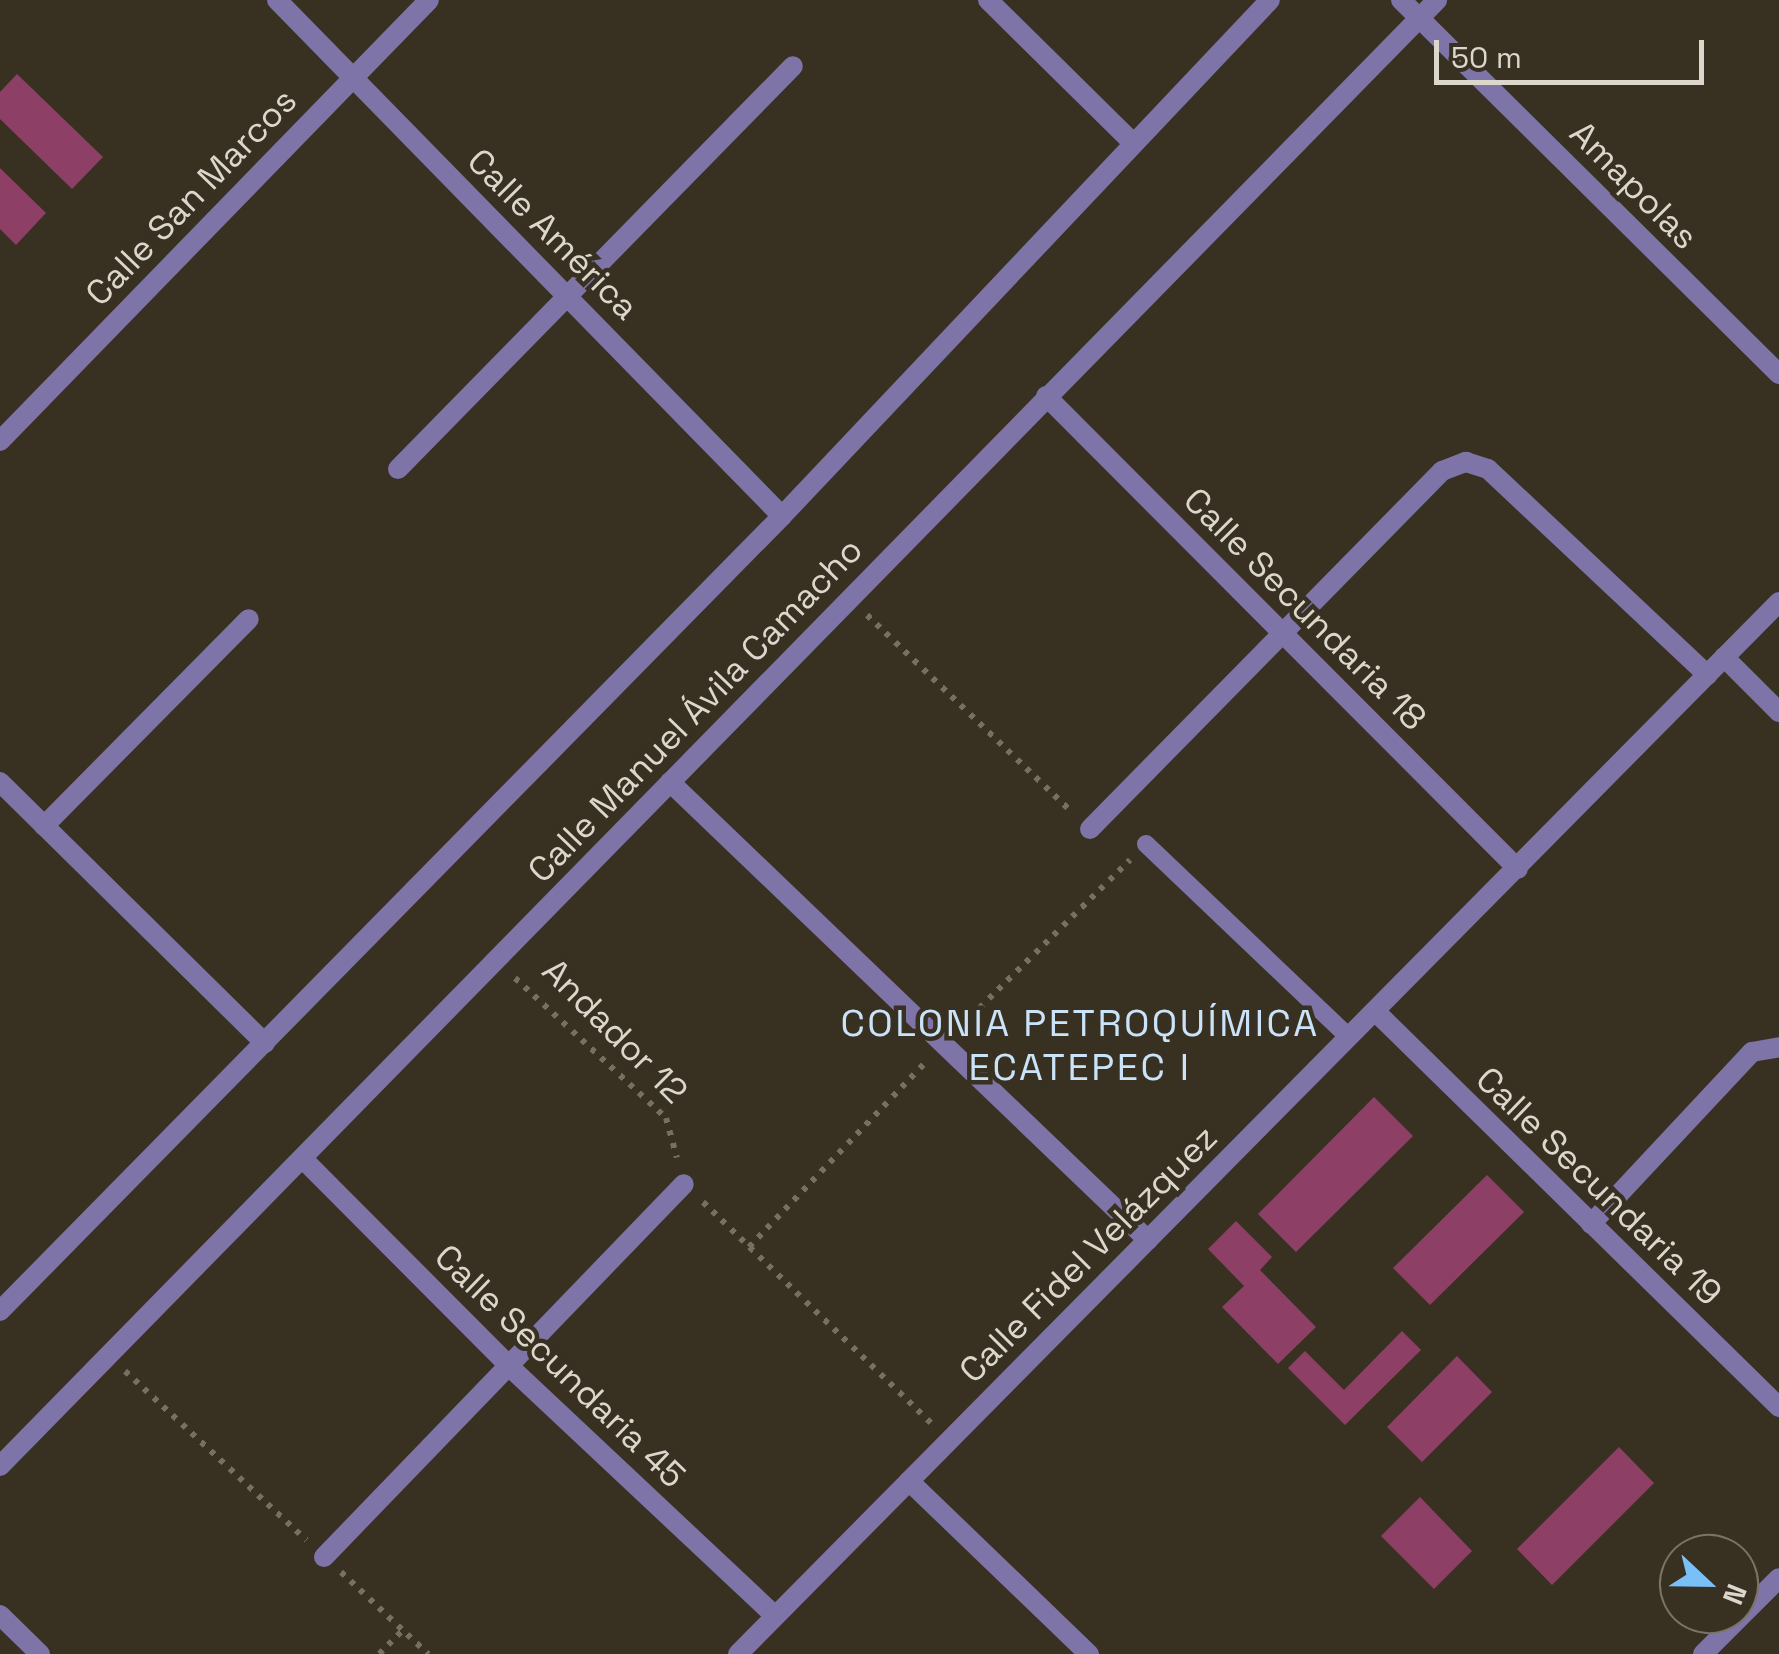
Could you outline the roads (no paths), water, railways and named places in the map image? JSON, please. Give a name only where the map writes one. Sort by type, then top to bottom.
[{"type":"street","name":"Calle América","points":[[277,0],[350,80],[568,292],[782,516]]},
{"type":"street","name":"Calle San Marcos","points":[[0,441],[428,0]]},
{"type":"street","points":[[988,0],[1131,141]]},
{"type":"street","name":"Calle Manuel Ávila Camacho","points":[[0,1311],[782,516],[1131,141],[1270,0]]},
{"type":"street","name":"Amapolas","points":[[1401,0],[1779,374]]},
{"type":"street","name":"Calle Manuel Ávila Camacho","points":[[0,1466],[1437,0]]},
{"type":"street","points":[[398,469],[793,66]]},
{"type":"street","name":"Calle Secundaria 18","points":[[1046,396],[1518,868]]},
{"type":"street","points":[[1090,829],[1442,471],[1466,462],[1488,470],[1707,675]]},
{"type":"street","name":"Calle Fidel Velázquez","points":[[738,1654],[1779,602]]},
{"type":"street","points":[[44,826],[249,619]]},
{"type":"street","points":[[1724,657],[1779,712]]},
{"type":"street","points":[[0,782],[265,1043]]},
{"type":"street","points":[[670,782],[941,1046],[1148,1240]]},
{"type":"street","name":"Calle Secundaria 19","points":[[1374,1011],[1779,1408]]},
{"type":"street","points":[[1590,1224],[1752,1052],[1775,1046]]},
{"type":"street","name":"Calle Secundaria 45","points":[[304,1159],[511,1368],[776,1616]]},
{"type":"street","points":[[324,1557],[511,1368],[684,1184]]},
{"type":"street","points":[[909,1481],[1089,1654]]},
{"type":"street","points":[[1704,1654],[1779,1578]]},
{"type":"street","points":[[1763,1594],[1779,1609]]},
{"type":"street","points":[[0,1615],[40,1654]]},
{"type":"lane","points":[[1146,844],[1348,1037]]},
{"type":"district","name":"COLONIA PETROQUÍMICA ECATEPEC I","points":[[1080,1046]]}]
